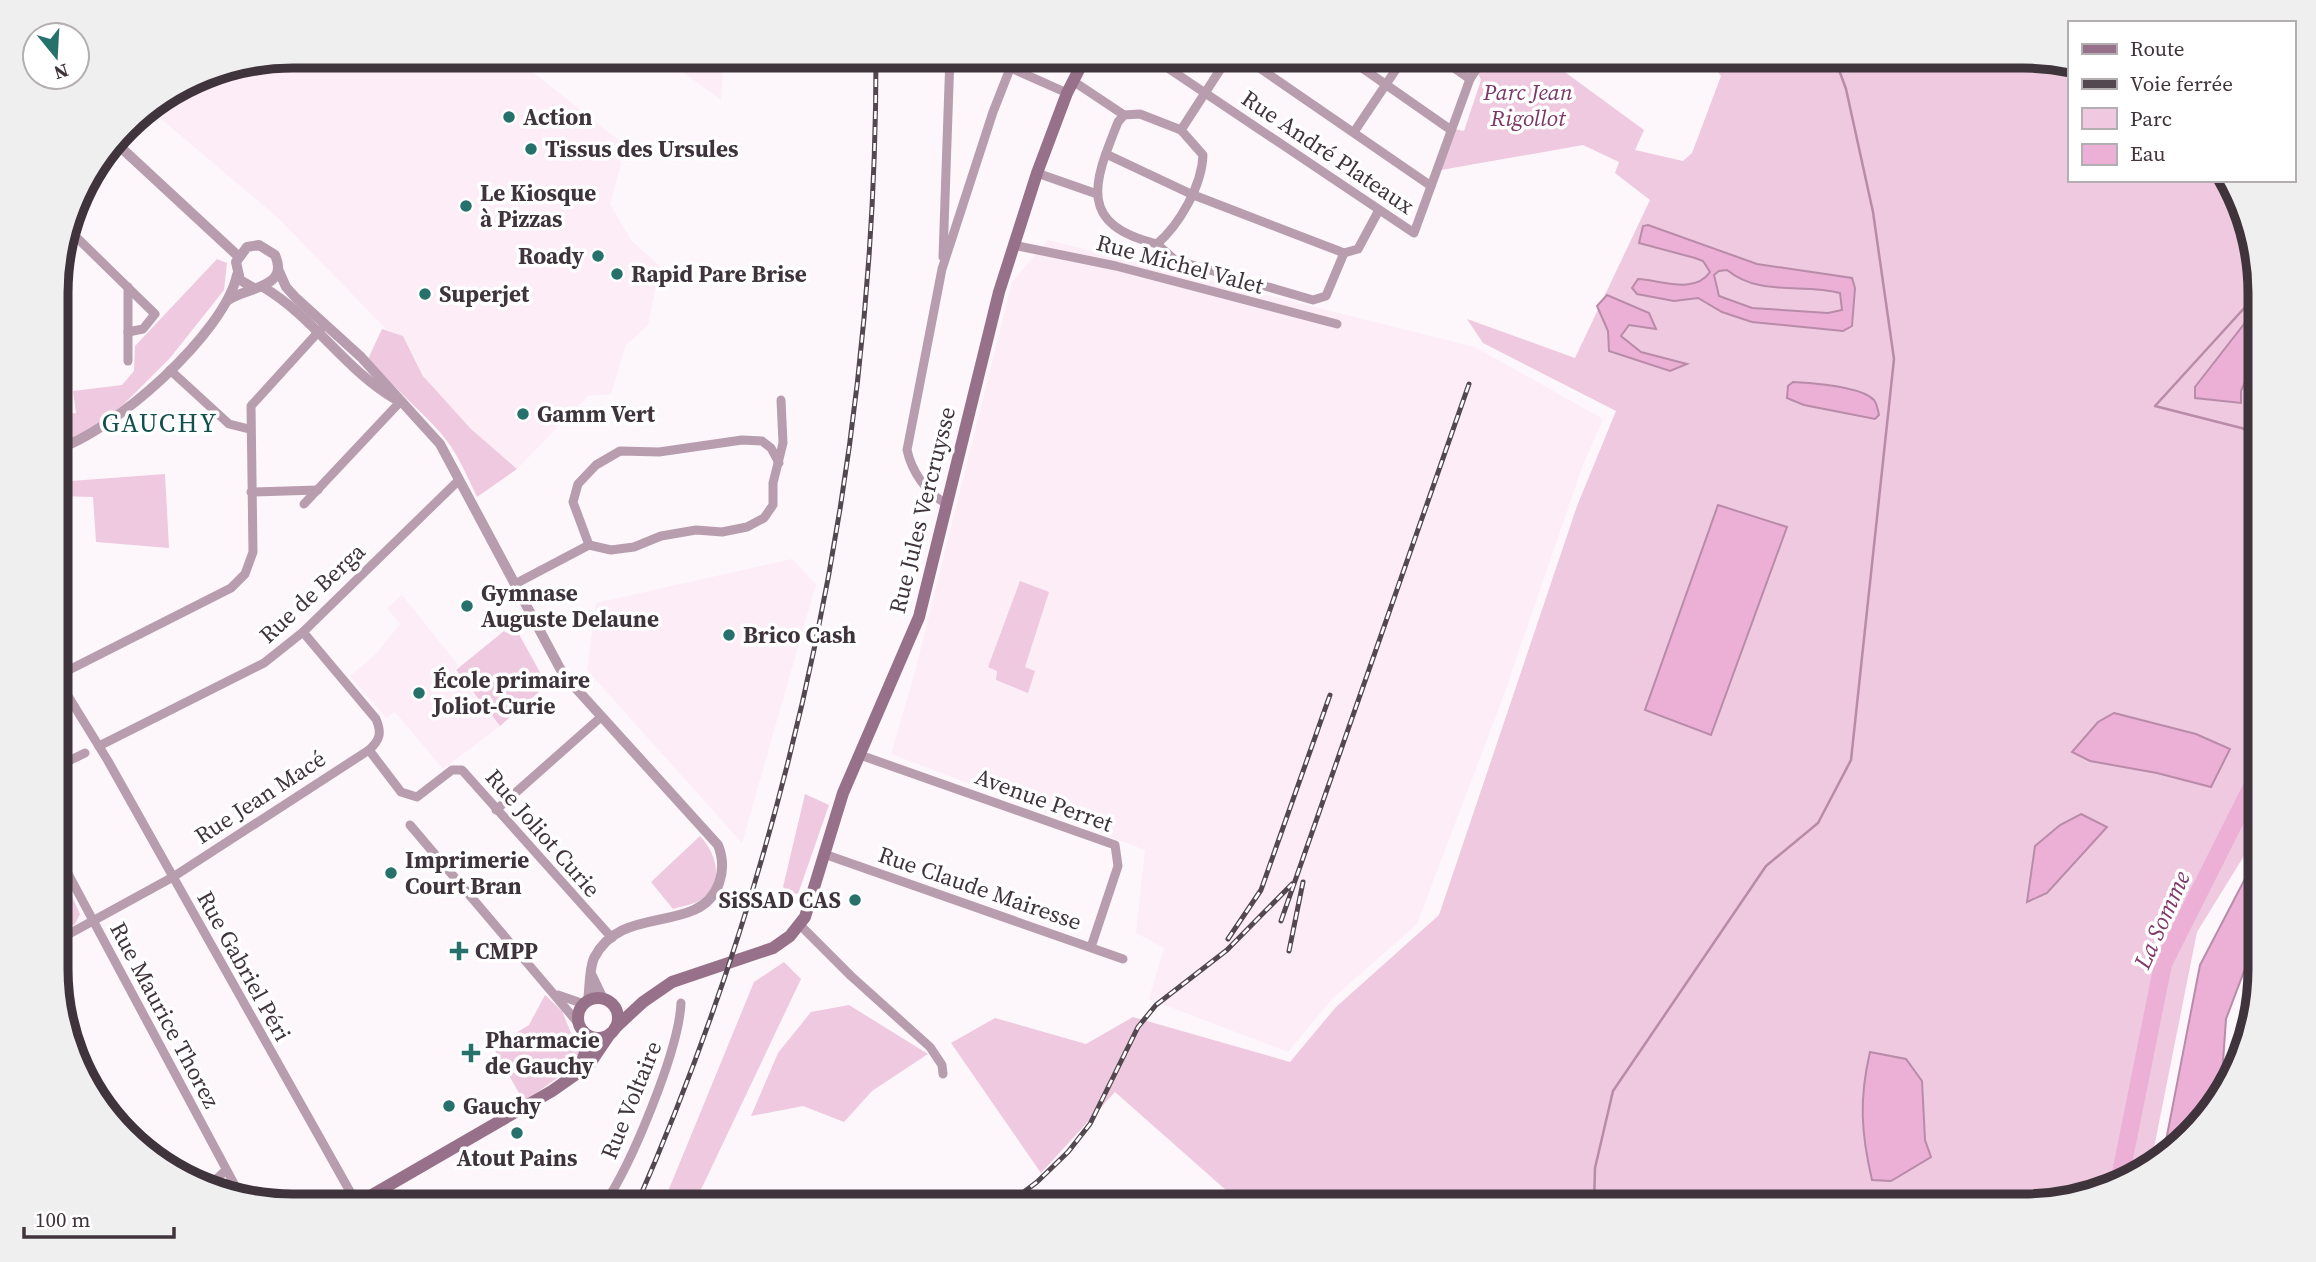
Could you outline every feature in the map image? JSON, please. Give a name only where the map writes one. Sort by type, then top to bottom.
[{"type":"main road","name":"Rue Jules Vercruysse","points":[[374,1194],[576,1075],[603,1048],[613,1031],[643,1002],[671,982],[763,953],[782,942],[800,925],[809,909],[844,793],[919,617],[945,503],[1013,245],[1037,173],[1080,69]]},
{"type":"main road","points":[[581,1027],[593,1037],[613,1031],[618,1017],[607,1001]]},
{"type":"main road","points":[[576,1075],[585,1053],[579,1013],[586,1003],[643,1002]]},
{"type":"street","name":"Rue André Plateaux","points":[[1169,68],[1413,233],[1431,186]]},
{"type":"street","points":[[1181,130],[1220,68]]},
{"type":"street","points":[[1260,68],[1431,186],[1470,79],[1477,68]]},
{"type":"street","points":[[1363,68],[1451,130]]},
{"type":"street","points":[[1354,132],[1397,68]]},
{"type":"street","points":[[1455,68],[1470,79]]},
{"type":"street","points":[[942,269],[950,69]]},
{"type":"street","points":[[945,503],[924,485],[910,463],[907,450],[942,269],[1009,69]]},
{"type":"street","points":[[1015,69],[1070,87],[1124,115],[1140,114],[1181,130],[1203,155],[1202,174],[1172,228],[1157,244]]},
{"type":"street","points":[[1124,115],[1097,178],[1097,194],[1103,214],[1113,226],[1137,239],[1157,244],[1175,260],[1313,300],[1326,296],[1344,253]]},
{"type":"street","points":[[122,148],[238,256]]},
{"type":"street","points":[[1106,154],[1191,194],[1344,253],[1357,250],[1379,210]]},
{"type":"street","points":[[1037,173],[1097,194]]},
{"type":"street","points":[[76,236],[155,314],[143,329],[128,332]]},
{"type":"street","name":"Rue Michel Valet","points":[[1013,245],[1116,266],[1337,324]]},
{"type":"street","points":[[69,445],[89,437],[104,426],[170,370],[228,300],[237,275],[238,256],[247,247],[265,247],[275,255],[286,288],[351,368],[400,402]]},
{"type":"street","points":[[228,300],[273,281],[278,270]]},
{"type":"street","points":[[237,275],[244,284],[259,288],[289,303],[361,357],[440,444],[558,667],[718,845],[722,858],[721,876],[708,901],[692,911],[636,923],[612,938],[594,958],[586,1003],[556,995]]},
{"type":"street","points":[[128,287],[128,361]]},
{"type":"street","points":[[68,671],[232,588],[240,581],[250,564],[253,552],[249,429],[251,406],[322,329]]},
{"type":"street","points":[[351,368],[361,357]]},
{"type":"street","points":[[170,370],[229,424],[249,429]]},
{"type":"street","points":[[516,584],[589,545],[622,549],[661,536],[696,530],[722,532],[747,527],[764,518],[773,505],[773,483],[783,443],[781,400]]},
{"type":"street","points":[[304,505],[400,402]]},
{"type":"street","points":[[589,545],[573,502],[578,484],[596,465],[620,451],[659,452],[742,440],[762,441],[771,448],[779,463]]},
{"type":"street","name":"Rue de Berga","points":[[99,746],[264,663],[303,632],[459,480]]},
{"type":"street","points":[[251,492],[318,490]]},
{"type":"street","points":[[303,632],[376,719],[380,732],[378,741],[369,750]]},
{"type":"street","name":"Rue Gabriel Péri","points":[[68,696],[173,877],[349,1194]]},
{"type":"street","points":[[496,810],[601,717]]},
{"type":"street","name":"Rue Joliot Curie","points":[[369,750],[407,796],[421,795],[457,768],[612,938]]},
{"type":"street","name":"Rue Jean Macé","points":[[68,935],[173,877],[369,750]]},
{"type":"street","points":[[68,761],[85,753]]},
{"type":"street","name":"Avenue Perret","points":[[860,755],[1115,845],[1118,866],[1091,947]]},
{"type":"street","points":[[410,825],[581,1027]]},
{"type":"street","name":"Rue Claude Mairesse","points":[[824,855],[1123,959]]},
{"type":"street","name":"Rue Maurice Thorez","points":[[68,874],[235,1185]]},
{"type":"street","points":[[800,925],[851,976],[930,1047],[942,1065],[943,1074]]},
{"type":"street","points":[[592,975],[607,1001]]},
{"type":"street","name":"Rue Voltaire","points":[[612,1194],[634,1148],[671,1050],[680,1022],[681,1003]]},
{"type":"street","points":[[216,1180],[226,1170]]},
{"type":"shaded area","points":[[279,69],[529,69],[626,146],[610,204],[631,240],[660,266],[648,325],[626,345],[611,394],[588,396],[517,469],[470,428],[427,381],[403,336],[387,330],[277,217],[156,115],[207,85],[235,76]]},
{"type":"shaded area","points":[[678,69],[723,69],[720,99]]},
{"type":"shaded area","points":[[1048,240],[1475,347],[1603,419],[1583,465],[1502,700],[1417,924],[1333,998],[1288,1052],[1149,999],[1164,948],[1136,933],[1145,850],[891,754],[915,672],[1012,282]]},
{"type":"shaded area","points":[[792,559],[816,584],[742,843],[587,670],[596,603]]},
{"type":"shaded area","name":"École primaire Joliot-Curie","points":[[402,595],[458,665],[454,672],[500,726],[443,769],[395,712],[386,718],[350,676],[376,654],[400,624],[387,608]]},
{"type":"green space","name":"Parc Jean Rigollot","points":[[1482,68],[1560,68],[1644,130],[1635,150],[1683,161],[1692,153],[1721,76],[1715,68],[2023,68],[2067,73],[2068,182],[2218,182],[2231,207],[2240,235],[2248,293],[2248,849],[2197,932],[2153,1152],[2148,1156],[2095,1182],[2037,1193],[1230,1193],[1115,1092],[1041,1173],[951,1043],[995,1018],[1086,1044],[1133,1017],[1290,1062],[1336,1007],[1439,915],[1577,506],[1616,411],[1483,343],[1467,319],[1575,358],[1650,200],[1615,173],[1619,162],[1583,145],[1441,170],[1455,129],[1464,131],[1481,80],[1478,73]]},
{"type":"green space","points":[[217,259],[227,263],[224,290],[170,358],[122,406],[90,430],[69,440],[69,414],[76,413],[73,391],[122,385],[134,371],[135,346]]},
{"type":"green space","points":[[382,329],[403,336],[423,376],[470,428],[517,469],[477,497],[444,437],[368,359]]},
{"type":"green space","points":[[165,474],[169,548],[96,542],[93,497],[69,496],[69,481]]},
{"type":"green space","points":[[1020,581],[1049,592],[1025,667],[1035,671],[1028,693],[996,680],[997,671],[988,667]]},
{"type":"green space","points":[[515,627],[547,685],[500,726],[456,670],[504,631],[507,633]]},
{"type":"green space","points":[[805,794],[829,805],[798,894],[789,893],[783,887]]},
{"type":"green space","points":[[700,836],[714,860],[716,877],[713,886],[701,900],[673,909],[651,882]]},
{"type":"green space","points":[[68,889],[80,914],[75,924],[68,928]]},
{"type":"green space","points":[[784,962],[801,979],[699,1194],[667,1194],[754,982]]},
{"type":"green space","points":[[545,995],[562,1011],[582,1060],[524,1102],[493,1047],[529,1025]]},
{"type":"green space","points":[[849,1005],[928,1054],[872,1091],[844,1122],[803,1106],[751,1116],[778,1053],[811,1012]]},
{"type":"water","points":[[1648,225],[1757,264],[1852,278],[1855,288],[1852,326],[1843,331],[1752,322],[1722,312],[1698,298],[1674,301],[1637,294],[1632,288],[1638,279],[1686,285],[1703,279],[1710,272],[1703,261],[1639,243],[1643,226]],"holes":[[[1727,270],[1740,278],[1767,287],[1840,293],[1842,310],[1828,313],[1752,308],[1719,296],[1714,275]]]},
{"type":"water","points":[[1607,295],[1649,313],[1656,329],[1629,325],[1621,336],[1641,352],[1687,364],[1670,371],[1609,351],[1608,331],[1597,306]]},
{"type":"water","points":[[2248,316],[2248,375],[2241,391],[2241,403],[2195,398],[2195,387]]},
{"type":"water","points":[[1793,382],[1858,391],[1874,400],[1879,415],[1875,419],[1804,405],[1787,398],[1788,386]]},
{"type":"water","points":[[1718,505],[1787,527],[1711,735],[1645,710]]},
{"type":"water","points":[[2114,713],[2196,734],[2230,749],[2211,787],[2157,773],[2090,761],[2072,752],[2098,722]]},
{"type":"water","points":[[2081,814],[2107,827],[2047,893],[2027,902],[2035,846],[2060,825]]},
{"type":"water","points":[[2248,873],[2248,961],[2226,1019],[2222,1073],[2192,1117],[2166,1142],[2200,965]]},
{"type":"water","points":[[1870,1052],[1906,1059],[1922,1081],[1925,1140],[1931,1157],[1891,1181],[1872,1180],[1866,1147],[1863,1101]]},
{"type":"waterway","points":[[1594,1193],[1595,1168],[1613,1091],[1766,866],[1818,823],[1851,760],[1894,359],[1873,212],[1846,89],[1838,68]]},
{"type":"waterway","points":[[2248,304],[2155,406],[2248,430]]},
{"type":"waterway","name":"La Somme","points":[[2121,1171],[2163,964],[2248,795]]},
{"type":"railway","points":[[641,1194],[692,1069],[740,930],[781,788],[815,644],[842,498],[861,351],[872,204],[876,69]]},
{"type":"railway","points":[[1281,921],[1469,384]]},
{"type":"railway","points":[[1228,939],[1261,890],[1330,695]]},
{"type":"railway","points":[[1289,951],[1303,882]]},
{"type":"railway","points":[[1022,1194],[1068,1152],[1090,1124],[1138,1027],[1156,1005],[1227,950],[1292,884]]},
{"type":"place","name":"Action","points":[[509,117]]},
{"type":"place","name":"Tissus des Ursules","points":[[531,149]]},
{"type":"place","name":"Le Kiosque à Pizzas","points":[[466,206]]},
{"type":"place","name":"Roady","points":[[598,256]]},
{"type":"place","name":"Rapid Pare Brise","points":[[617,274]]},
{"type":"place","name":"Superjet","points":[[425,294]]},
{"type":"place","name":"Gamm Vert","points":[[523,414]]},
{"type":"place","name":"Gymnase Auguste Delaune","points":[[467,606]]},
{"type":"place","name":"Brico Cash","points":[[729,635]]},
{"type":"place","name":"École primaire Joliot-Curie","points":[[419,693]]},
{"type":"place","name":"Imprimerie Court Bran","points":[[391,873]]},
{"type":"place","name":"SiSSAD CAS","points":[[855,900]]},
{"type":"place","name":"CMPP","points":[[459,951]]},
{"type":"place","name":"Pharmacie de Gauchy","points":[[471,1053]]},
{"type":"place","name":"Gauchy","points":[[449,1106]]},
{"type":"place","name":"Atout Pains","points":[[517,1133]]},
{"type":"district","name":"GAUCHY","points":[[160,423]]}]
